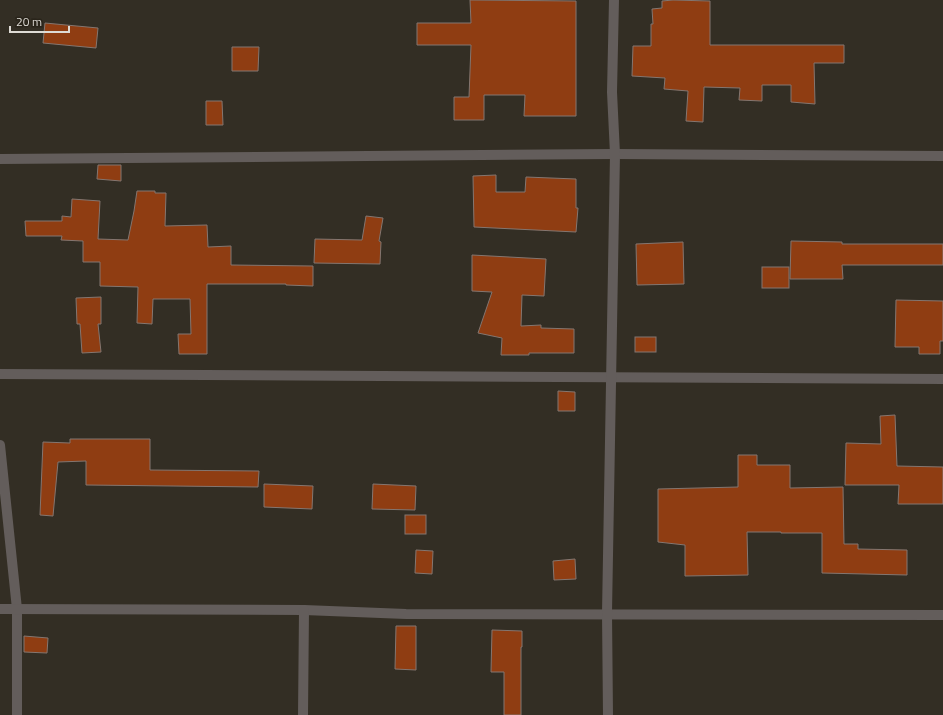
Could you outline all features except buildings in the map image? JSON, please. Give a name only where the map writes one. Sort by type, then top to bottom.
[{"type":"street","points":[[608,715],[608,614],[615,154],[612,92],[614,0]]},
{"type":"street","points":[[0,159],[615,154],[943,156]]},
{"type":"street","points":[[0,374],[943,379]]},
{"type":"street","points":[[0,445],[17,609],[16,715]]},
{"type":"street","points":[[0,609],[304,610],[406,614],[943,615]]},
{"type":"street","points":[[303,715],[304,610]]}]
